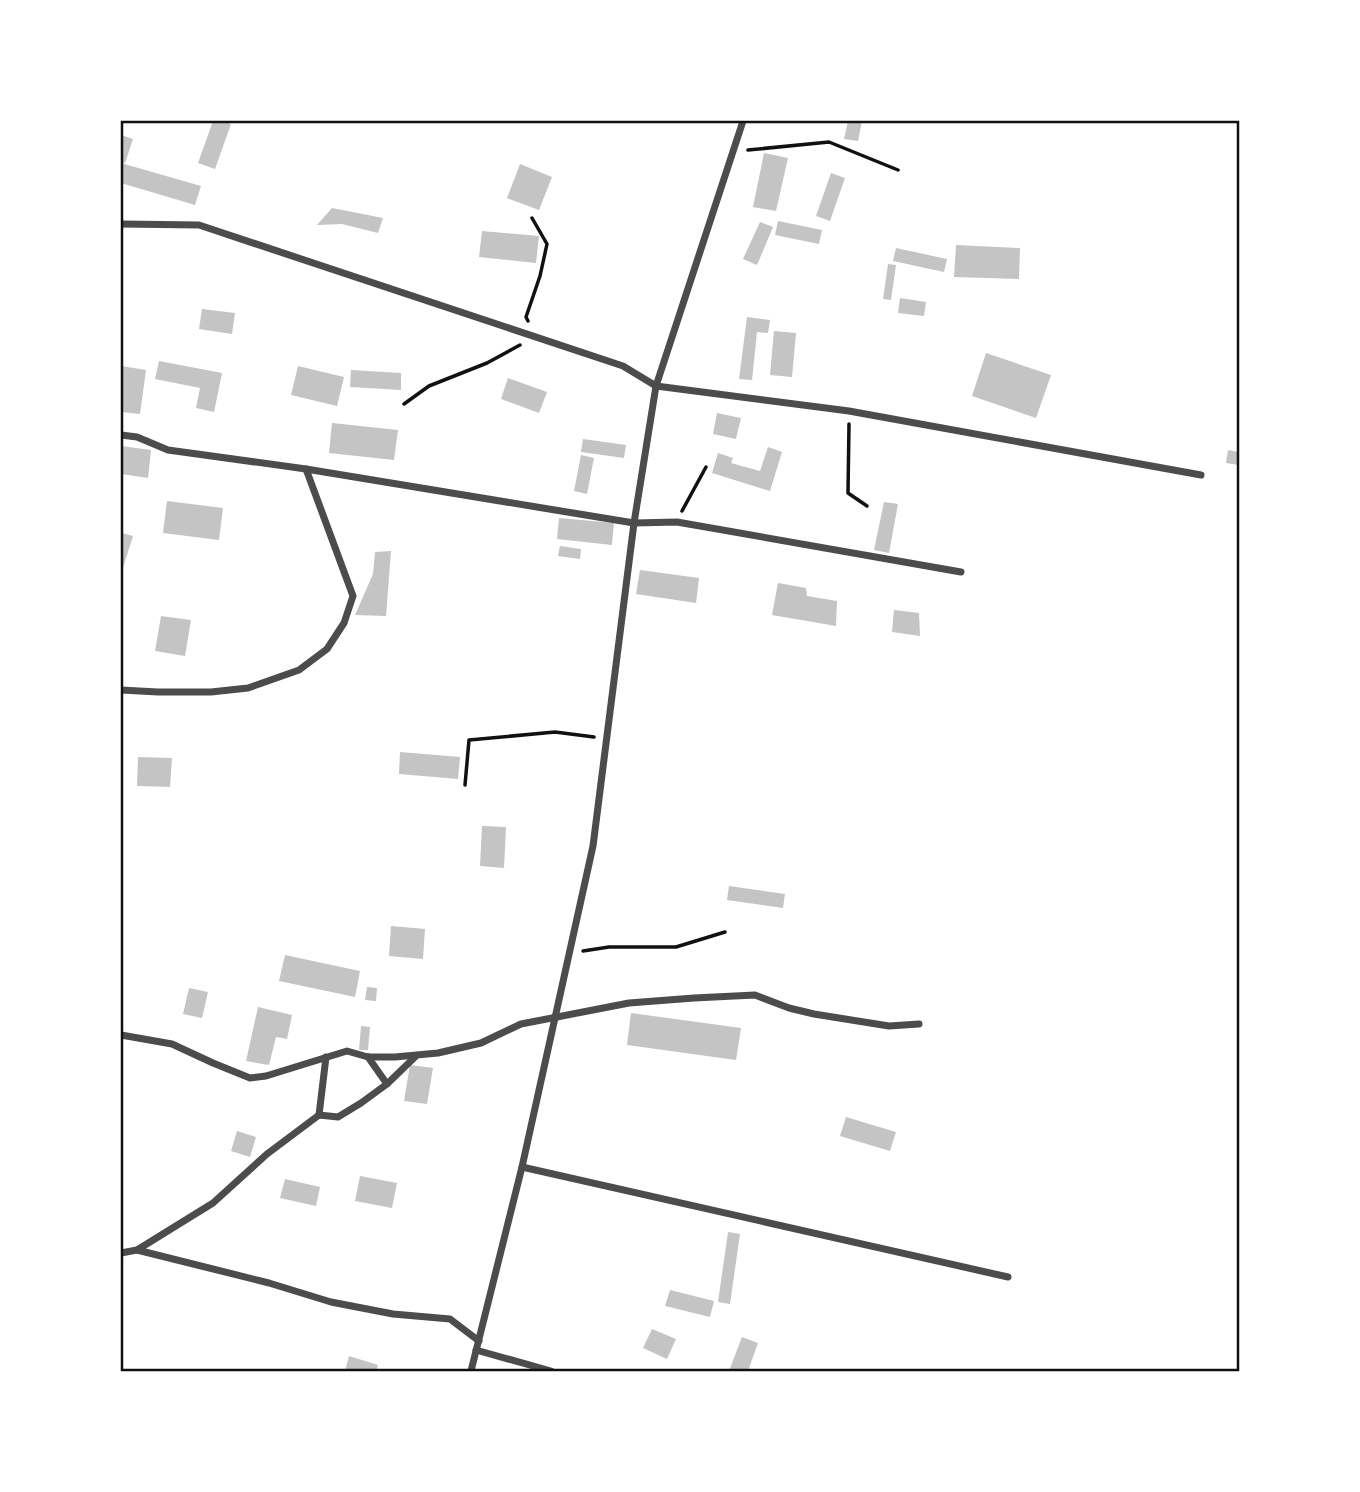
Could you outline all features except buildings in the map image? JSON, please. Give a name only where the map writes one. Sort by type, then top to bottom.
[{"type":"street","points":[[471,1371],[522,1167],[593,846],[634,523],[656,386],[743,121]]},
{"type":"street","points":[[121,224],[199,225],[624,366],[656,386],[849,411],[1201,475]]},
{"type":"street","points":[[121,435],[137,437],[168,450],[306,469],[634,523],[677,522],[961,572]]},
{"type":"street","points":[[121,690],[198,692],[248,688],[299,670],[327,649],[344,623],[353,596],[306,469]]},
{"type":"street","points":[[121,1035],[172,1044],[250,1078],[266,1076],[347,1051],[368,1057],[438,1053],[481,1043],[521,1024],[629,1003],[755,995],[814,1014],[889,1026],[919,1024]]},
{"type":"street","points":[[121,1253],[137,1250],[213,1203],[267,1154],[319,1115],[338,1117],[361,1103],[387,1084],[416,1055]]},
{"type":"street","points":[[319,1115],[326,1057]]},
{"type":"street","points":[[368,1057],[387,1084]]},
{"type":"street","points":[[522,1167],[1008,1277]]},
{"type":"street","points":[[137,1250],[269,1283],[331,1302],[393,1314],[450,1319],[479,1341]]},
{"type":"street","points":[[476,1350],[551,1371]]},
{"type":"path","points":[[733,151],[829,142],[898,170]]},
{"type":"path","points":[[404,404],[429,386],[487,363],[536,337],[526,317],[540,276],[547,244],[532,218]]},
{"type":"path","points":[[849,411],[848,493],[867,506]]},
{"type":"path","points":[[677,522],[706,467]]},
{"type":"path","points":[[465,785],[469,740],[555,732],[607,738]]},
{"type":"path","points":[[568,958],[586,950],[609,947],[676,947],[724,932]]}]
